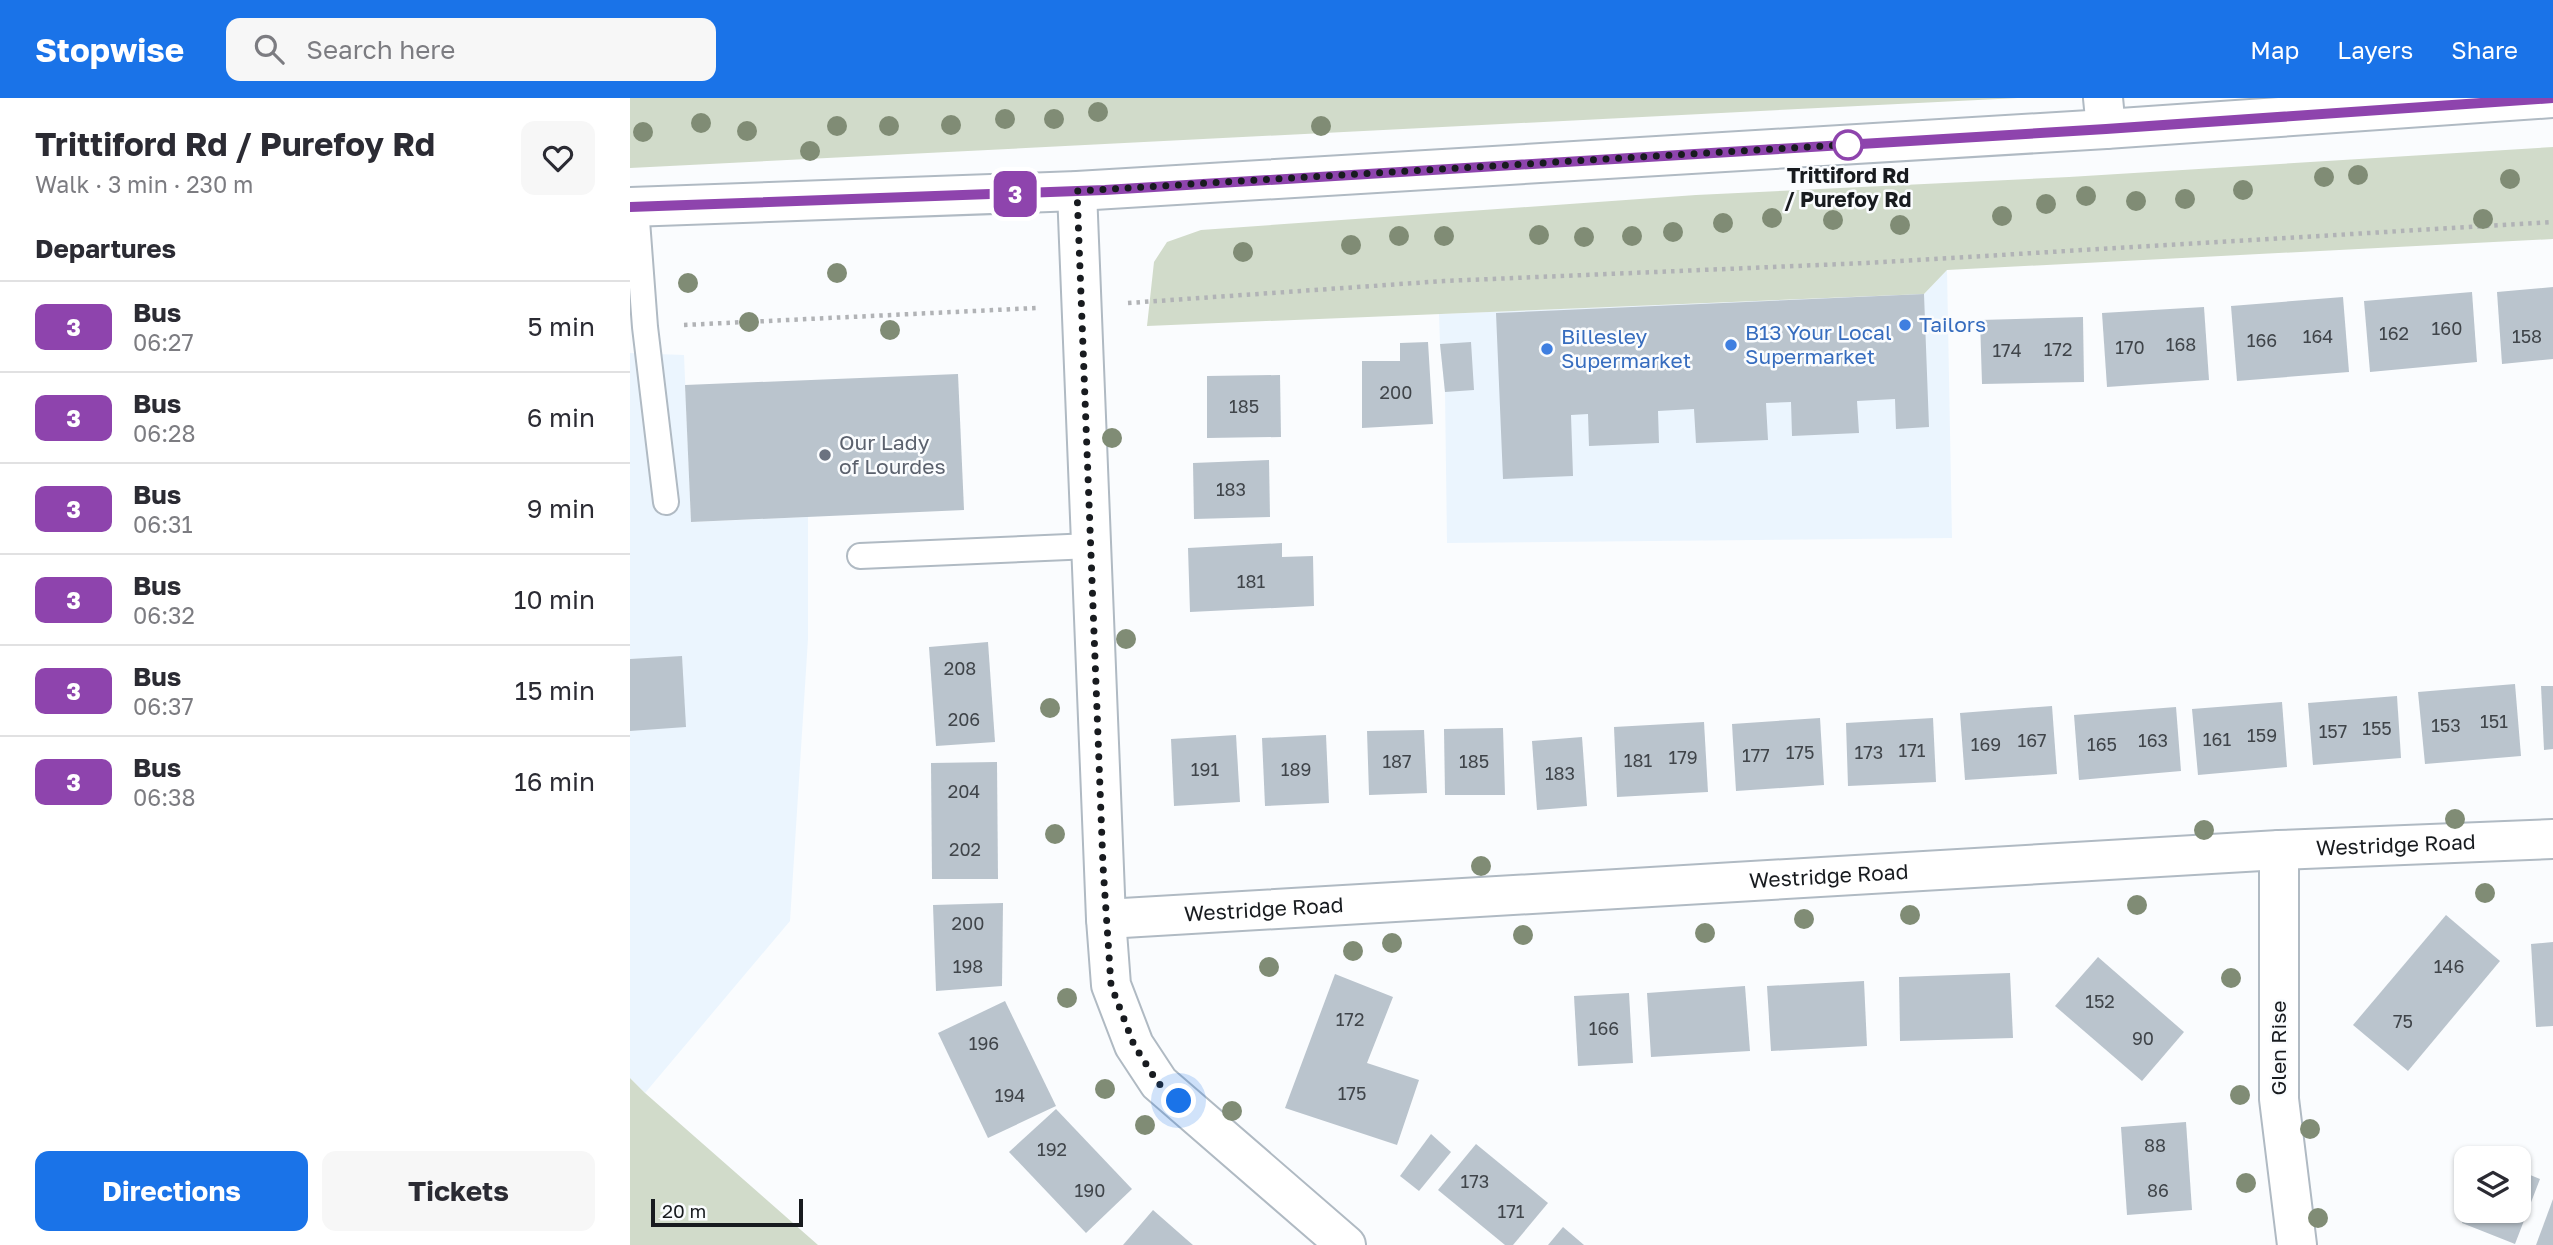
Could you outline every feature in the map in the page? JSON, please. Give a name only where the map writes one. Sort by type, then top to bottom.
[{"type":"street","points":[[633,207],[1077,191],[2105,114],[2553,98]]},
{"type":"street","points":[[1077,191],[1106,919],[1111,985],[1134,1045],[1158,1083],[1346,1245]]},
{"type":"street","name":"Westridge Road","points":[[1106,919],[2278,850],[2553,839]]},
{"type":"street","name":"Glen Rise","points":[[2278,850],[2278,1099],[2297,1245]]},
{"type":"lane","points":[[633,207],[666,502]]},
{"type":"lane","points":[[860,556],[1091,545]]},
{"type":"path","points":[[645,327],[1081,306],[1444,281],[1866,263],[2553,222]]},
{"type":"shaded area","points":[[1947,270],[1952,538],[1447,543],[1445,392],[1439,314],[1924,294]]},
{"type":"shaded area","points":[[630,353],[684,355],[691,522],[808,517],[808,639],[790,921],[645,1093],[630,1078]]},
{"type":"green space","points":[[630,98],[2018,98],[630,168]]},
{"type":"green space","points":[[2553,147],[2553,239],[1947,270],[1924,294],[1147,326],[1154,262],[1167,242],[1201,230],[1696,195],[2069,177]]},
{"type":"green space","points":[[630,1078],[645,1093],[818,1245],[630,1245]]},
{"type":"building","points":[[2553,287],[2553,359],[2502,364],[2497,292]]},
{"type":"building","points":[[2472,292],[2477,362],[2370,372],[2364,301]]},
{"type":"building","points":[[1924,294],[1929,427],[1896,429],[1895,399],[1857,401],[1859,433],[1792,436],[1791,402],[1766,403],[1768,440],[1696,443],[1694,409],[1658,411],[1659,443],[1589,446],[1588,414],[1571,415],[1573,476],[1503,479],[1496,313]]},
{"type":"building","points":[[2343,297],[2349,372],[2237,381],[2231,306]]},
{"type":"building","points":[[2204,307],[2209,380],[2107,387],[2102,313]]},
{"type":"building","points":[[2083,317],[2084,382],[1982,384],[1980,320]]},
{"type":"building","points":[[1428,342],[1433,424],[1362,428],[1362,361],[1400,361],[1400,343]]},
{"type":"building","points":[[1471,342],[1474,390],[1445,392],[1440,344]]},
{"type":"building","name":"Our Lady of Lourdes","points":[[958,374],[964,510],[691,522],[685,385]]},
{"type":"building","points":[[1280,375],[1281,437],[1207,438],[1207,376]]},
{"type":"building","points":[[1269,460],[1270,517],[1194,519],[1193,463]]},
{"type":"building","points":[[1282,543],[1282,557],[1313,556],[1314,606],[1190,612],[1188,548]]},
{"type":"building","points":[[988,642],[995,742],[936,746],[929,647]]},
{"type":"building","points":[[682,656],[686,727],[630,731],[630,659]]},
{"type":"building","points":[[2515,684],[2521,756],[2425,764],[2418,692]]},
{"type":"building","points":[[2541,686],[2553,686],[2553,749],[2544,750]]},
{"type":"building","points":[[2397,696],[2401,758],[2313,765],[2308,703]]},
{"type":"building","points":[[2282,702],[2287,767],[2198,775],[2192,709]]},
{"type":"building","points":[[2052,706],[2057,774],[1965,780],[1960,713]]},
{"type":"building","points":[[2176,707],[2181,771],[2079,780],[2074,715]]},
{"type":"building","points":[[1820,718],[1824,785],[1736,791],[1732,724]]},
{"type":"building","points":[[1933,718],[1936,782],[1848,786],[1846,723]]},
{"type":"building","points":[[1704,722],[1708,792],[1617,797],[1614,727]]},
{"type":"building","points":[[1503,728],[1505,795],[1445,795],[1444,729]]},
{"type":"building","points":[[1424,730],[1427,793],[1369,795],[1367,731]]},
{"type":"building","points":[[1236,735],[1240,802],[1174,806],[1171,739]]},
{"type":"building","points":[[1326,735],[1329,803],[1265,806],[1262,738]]},
{"type":"building","points":[[1582,737],[1587,806],[1537,810],[1532,741]]},
{"type":"building","points":[[997,762],[998,879],[932,879],[931,763]]},
{"type":"building","points":[[1003,903],[1002,986],[936,991],[933,905]]},
{"type":"building","points":[[2446,915],[2500,961],[2408,1071],[2353,1025]]},
{"type":"building","points":[[2553,942],[2553,1026],[2536,1027],[2531,944]]},
{"type":"building","points":[[2098,957],[2184,1032],[2142,1081],[2055,1006]]},
{"type":"building","points":[[2010,973],[2013,1038],[1900,1041],[1899,977]]},
{"type":"building","points":[[1335,974],[1393,997],[1367,1063],[1419,1080],[1397,1145],[1285,1108]]},
{"type":"building","points":[[1864,981],[1867,1046],[1771,1051],[1767,986]]},
{"type":"building","points":[[1745,986],[1750,1051],[1651,1057],[1647,993]]},
{"type":"building","points":[[1629,993],[1633,1063],[1578,1066],[1574,996]]},
{"type":"building","points":[[1005,1001],[1056,1106],[988,1138],[938,1033]]},
{"type":"building","points":[[1056,1109],[1132,1189],[1086,1233],[1009,1152]]},
{"type":"building","points":[[2186,1122],[2192,1210],[2127,1215],[2121,1127]]},
{"type":"building","points":[[1431,1134],[1451,1152],[1419,1191],[1400,1176]]},
{"type":"building","points":[[1476,1144],[1548,1203],[1513,1245],[1505,1245],[1438,1190]]},
{"type":"building","points":[[2531,1175],[2540,1179],[2531,1202]]},
{"type":"building","points":[[2553,1199],[2553,1245],[2536,1245]]},
{"type":"building","points":[[1153,1210],[1186,1239],[1193,1245],[1123,1245]]},
{"type":"building","points":[[2462,1223],[2523,1223],[2515,1244]]},
{"type":"building","points":[[1563,1227],[1584,1245],[1548,1245]]},
{"type":"bus line","name":"3","points":[[630,207],[1105,190],[2106,129],[2553,98]]},
{"type":"place","name":"Trittiford Rd / Purefoy Rd","points":[[1848,145]]},
{"type":"place","name":"Tailors","points":[[1905,325]]},
{"type":"place","name":"B13 Your Local Supermarket","points":[[1731,345]]},
{"type":"place","name":"Billesley Supermarket","points":[[1547,349]]},
{"type":"place","name":"Our Lady of Lourdes","points":[[825,455]]},
{"type":"route","points":[[1179,1101],[1158,1083],[1134,1045],[1111,985],[1103,866],[1077,191],[1856,144],[1848,145]]}]
